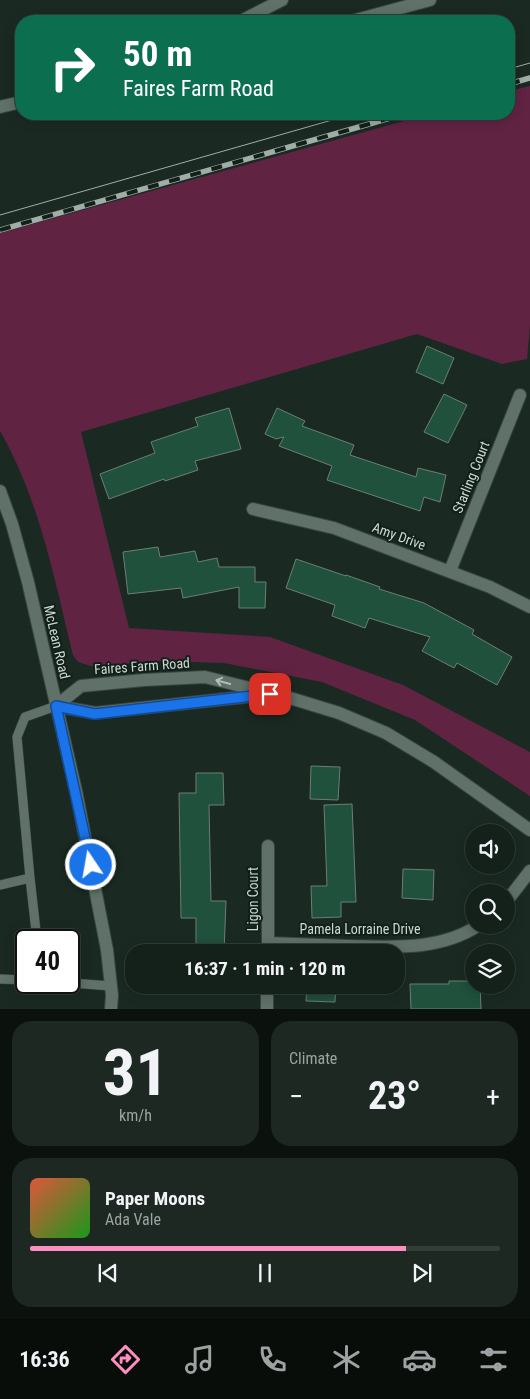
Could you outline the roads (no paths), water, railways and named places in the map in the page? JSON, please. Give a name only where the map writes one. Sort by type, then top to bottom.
[{"type":"street","points":[[253,15],[282,0]]},
{"type":"street","points":[[374,15],[430,0]]},
{"type":"street","points":[[0,108],[15,104]]},
{"type":"street","name":"Starling Court","points":[[450,571],[520,395]]},
{"type":"street","name":"McLean Road","points":[[0,491],[12,524],[28,582],[95,882],[108,950],[111,1009]]},
{"type":"street","name":"Amy Drive","points":[[253,509],[334,528],[490,587],[530,607]]},
{"type":"street","name":"Faires Farm Road","points":[[56,706],[81,686],[205,677],[290,698],[339,713],[386,732],[434,762],[530,830]]},
{"type":"street","name":"Faires Farm Road","points":[[56,706],[95,714],[270,694]]},
{"type":"street","name":"Ligon Court","points":[[268,846],[268,944]]},
{"type":"street","points":[[515,890],[530,871]]},
{"type":"street","name":"Pamela Lorraine Drive","points":[[405,946],[446,941],[465,932]]},
{"type":"street","points":[[267,994],[267,1009]]},
{"type":"lane","points":[[37,929],[17,737],[25,717],[56,706]]},
{"type":"lane","points":[[0,885],[30,878]]},
{"type":"lane","points":[[0,979],[15,980]]},
{"type":"lane","points":[[80,984],[111,986]]},
{"type":"tram line","points":[[515,67],[530,63]]},
{"type":"tram line","points":[[0,215],[332,120]]},
{"type":"railway","points":[[515,82],[530,78]]},
{"type":"railway","points":[[0,230],[383,120]]}]
